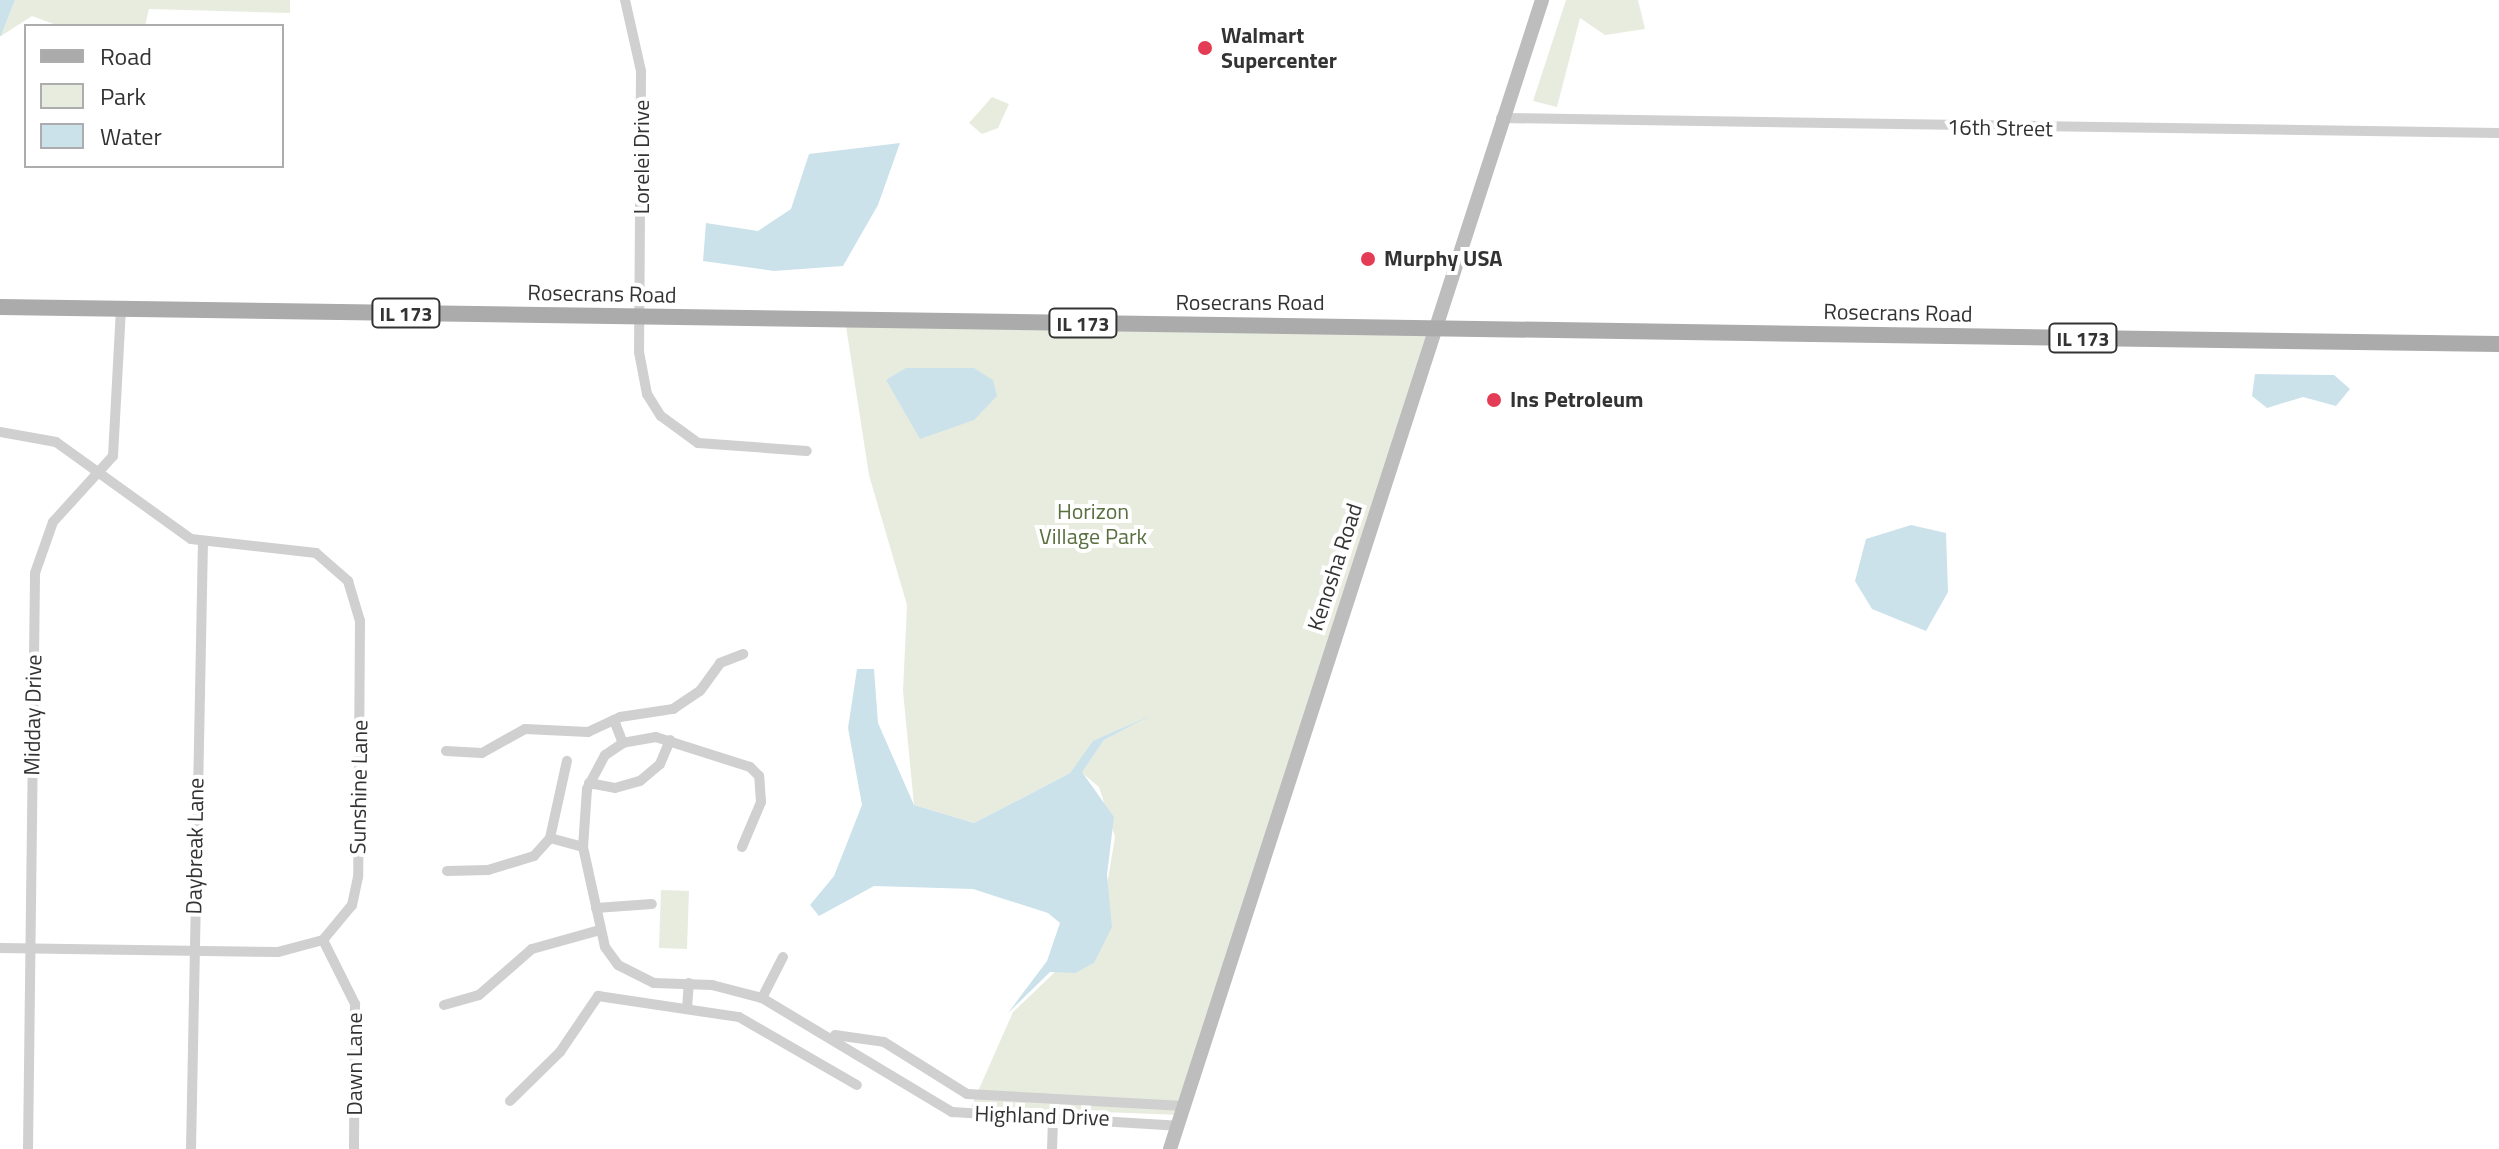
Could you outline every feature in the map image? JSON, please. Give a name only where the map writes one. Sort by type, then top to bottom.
[{"type":"main road","name":"Rosecrans Road","points":[[0,307],[2499,344]]},
{"type":"street","name":"Lorelei Drive","points":[[625,0],[641,71],[640,316],[643,383],[673,428],[724,450],[807,451]]},
{"type":"street","name":"Kenosha Road","points":[[1170,1149],[1438,326],[1501,118],[1542,0]]},
{"type":"street","name":"16th Street","points":[[1501,118],[2499,133]]},
{"type":"street","name":"Midday Drive","points":[[28,1149],[35,573],[53,522],[101,475],[117,438],[121,309]]},
{"type":"street","name":"Sunshine Lane","points":[[0,432],[44,436],[203,543],[316,553],[348,581],[359,607],[358,877],[352,905],[323,940]]},
{"type":"street","name":"Daybreak Lane","points":[[191,1149],[203,543]]},
{"type":"street","points":[[446,751],[482,753],[525,729],[588,732],[614,720],[673,709],[700,691],[720,663],[743,654]]},
{"type":"street","points":[[614,720],[623,743],[670,740],[759,776],[761,802],[742,847]]},
{"type":"street","points":[[589,783],[615,788],[640,781],[660,764],[670,740]]},
{"type":"street","name":"Highland Drive","points":[[623,743],[605,755],[589,783],[583,847],[605,947],[636,977],[689,983],[762,998],[833,1035],[952,1112],[1178,1126]]},
{"type":"street","points":[[447,871],[509,866],[550,838],[567,761]]},
{"type":"street","points":[[550,838],[583,847]]},
{"type":"street","points":[[596,908],[652,904]]},
{"type":"street","points":[[444,1005],[479,995],[532,949],[600,930]]},
{"type":"street","points":[[0,948],[293,951],[323,940]]},
{"type":"street","name":"Dawn Lane","points":[[323,940],[355,1004],[354,1149]]},
{"type":"street","points":[[762,998],[783,957]]},
{"type":"street","points":[[687,1009],[689,983]]},
{"type":"street","points":[[510,1101],[560,1052],[598,996],[739,1017],[857,1085]]},
{"type":"street","name":"Highland Drive","points":[[833,1035],[884,1042],[967,1094],[1184,1106]]},
{"type":"street","points":[[1052,1149],[1053,1116]]},
{"type":"green space","points":[[15,0],[290,0],[290,13],[149,9],[145,24],[54,24],[32,16],[1,36]]},
{"type":"green space","points":[[1566,0],[1638,0],[1645,29],[1605,35],[1580,18],[1557,107],[1533,101]]},
{"type":"green space","points":[[992,97],[1009,104],[998,128],[982,134],[969,123]]},
{"type":"green space","name":"Horizon Village Park","points":[[845,320],[1438,326],[1181,1115],[971,1107],[1013,1012],[1055,972],[1094,963],[1115,837],[1099,787],[1081,772],[1104,740],[1146,717],[1094,741],[1070,773],[974,823],[914,805],[903,691],[907,605],[869,475]]},
{"type":"green space","points":[[661,890],[689,891],[687,949],[659,948]]},
{"type":"water","points":[[0,0],[15,0],[1,36],[0,36]]},
{"type":"water","points":[[900,143],[878,205],[843,266],[774,271],[703,261],[706,223],[758,231],[791,209],[809,154]]},
{"type":"water","points":[[906,368],[974,368],[993,380],[997,396],[974,420],[920,439],[886,380]]},
{"type":"water","points":[[2255,374],[2334,375],[2350,389],[2336,406],[2303,397],[2267,408],[2252,396]]},
{"type":"water","points":[[1911,525],[1946,533],[1948,592],[1926,631],[1872,609],[1855,581],[1866,539]]},
{"type":"water","points":[[857,669],[874,669],[878,723],[914,805],[974,823],[1070,773],[1093,741],[1151,715],[1104,740],[1082,772],[1114,817],[1107,875],[1112,927],[1094,963],[1075,973],[1050,972],[1008,1013],[1047,961],[1060,923],[1048,913],[973,889],[874,886],[819,916],[810,905],[834,876],[862,805],[848,728]]},
{"type":"place","name":"Walmart Supercenter","points":[[1205,48]]},
{"type":"place","name":"Murphy USA","points":[[1368,259]]},
{"type":"place","name":"Ins Petroleum","points":[[1494,400]]}]
